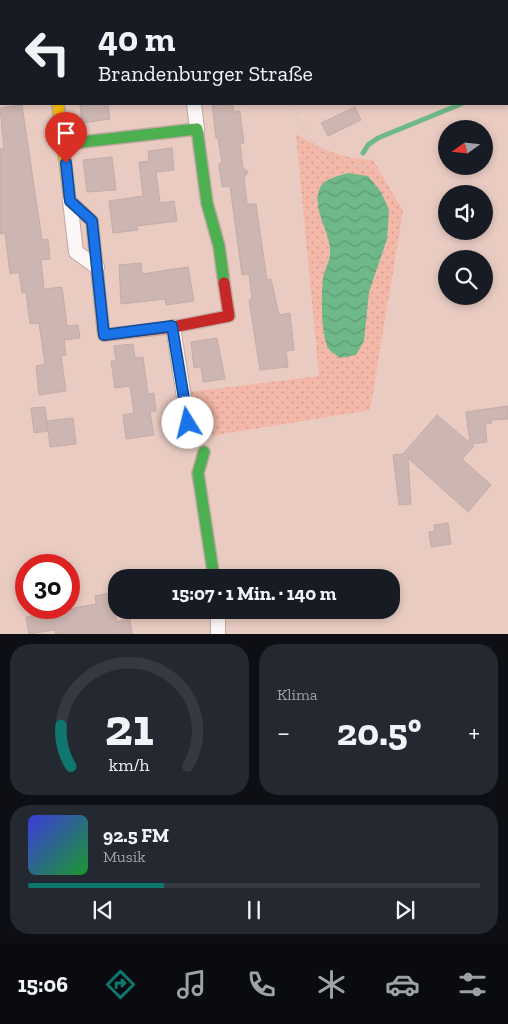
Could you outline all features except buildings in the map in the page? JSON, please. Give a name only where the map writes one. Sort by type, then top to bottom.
[{"type":"street","points":[[58,105],[76,252],[97,267]]},
{"type":"street","points":[[70,201],[92,221],[104,335],[228,316],[219,246],[207,203],[194,105]]},
{"type":"street","points":[[64,144],[197,129]]},
{"type":"street","points":[[172,326],[188,423]]},
{"type":"street","points":[[204,452],[198,472],[213,569]]},
{"type":"street","points":[[218,619],[218,634]]},
{"type":"path","points":[[292,105],[302,127],[316,148],[341,162],[368,168]]},
{"type":"shaded area","points":[[296,134],[333,152],[352,158],[373,160],[403,211],[370,410],[198,438],[190,392],[319,376]]},
{"type":"water","points":[[348,173],[368,176],[381,192],[389,210],[387,239],[369,292],[364,341],[356,355],[340,358],[328,348],[324,334],[322,286],[330,256],[330,245],[319,211],[318,194],[323,183]]},
{"type":"waterway","points":[[363,153],[368,145],[378,138],[459,105]]},
{"type":"traffic: fast","points":[[64,144],[197,129],[207,203],[219,246],[224,283]]},
{"type":"traffic: fast","points":[[204,452],[198,473],[213,569]]},
{"type":"traffic: slow","points":[[58,105],[70,201],[92,221],[103,328]]},
{"type":"traffic: jam","points":[[103,328],[104,335],[173,327],[229,316],[224,283]]},
{"type":"route","points":[[66,163],[70,201],[92,221],[104,335],[172,326],[188,423]]}]
